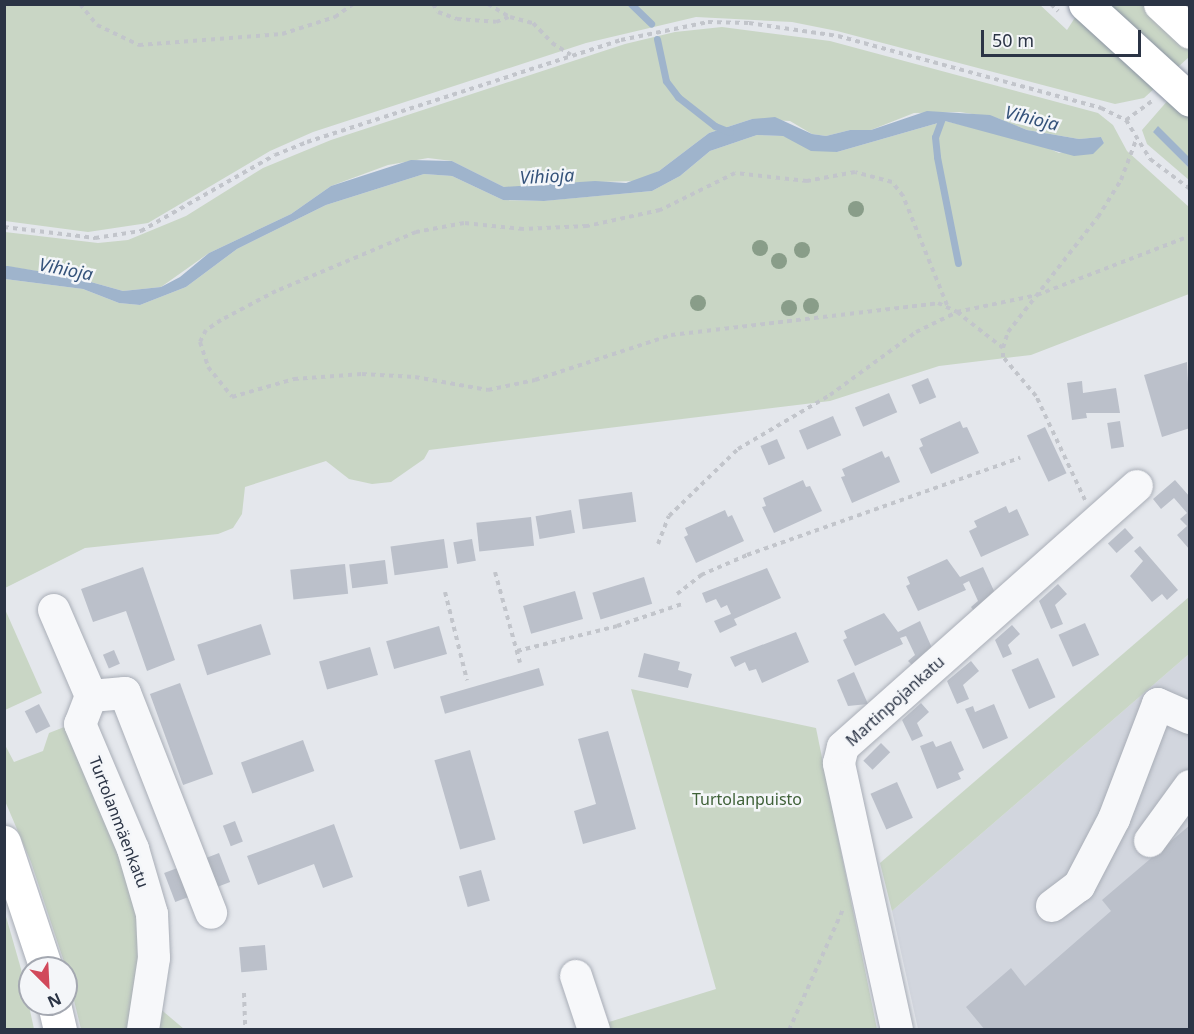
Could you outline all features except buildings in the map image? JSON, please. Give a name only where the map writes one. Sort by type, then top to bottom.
[{"type":"main road","points":[[1085,4],[1190,100]]},
{"type":"main road","points":[[1160,4],[1190,32]]},
{"type":"main road","points":[[4,842],[42,956]]},
{"type":"street","name":"Martinpojankatu","points":[[897,1029],[839,763],[843,747],[1137,486]]},
{"type":"street","name":"Turtolanmäenkatu","points":[[54,609],[152,914],[154,958],[143,1029]]},
{"type":"street","points":[[86,710],[124,693],[211,914]]},
{"type":"street","points":[[1052,906],[1079,886],[1114,819],[1158,704],[1190,718]]},
{"type":"street","points":[[1150,841],[1190,786]]},
{"type":"street","points":[[576,976],[594,1029]]},
{"type":"path","points":[[80,4],[98,25],[139,45],[282,34],[335,17],[353,4]]},
{"type":"path","points":[[433,4],[438,12],[457,19],[496,22],[510,17]]},
{"type":"path","points":[[488,4],[510,17],[533,23],[552,43],[572,55]]},
{"type":"path","points":[[4,227],[95,238],[141,231],[286,150],[572,55],[669,28],[708,22],[789,28],[838,36],[1101,108],[1126,120],[1150,159],[1190,189]]},
{"type":"path","points":[[1096,522],[1036,396],[1003,357],[1003,348],[1008,332],[1104,208],[1121,180],[1136,139]]},
{"type":"path","points":[[947,305],[863,309],[671,335],[535,380],[488,390],[416,377],[362,374],[294,380],[232,397],[208,367],[200,342],[206,330],[276,291],[416,232],[464,224],[523,229],[587,226],[660,210],[735,173],[807,181],[855,172],[892,182],[903,196],[947,305],[1003,348]]},
{"type":"path","points":[[658,544],[669,516],[738,449],[830,395],[916,332],[957,312],[1036,295],[1115,268],[1190,237]]},
{"type":"path","points":[[677,594],[701,575],[747,555],[1020,458]]},
{"type":"path","points":[[495,572],[520,663]]},
{"type":"path","points":[[445,592],[467,680]]},
{"type":"path","points":[[517,651],[617,626],[682,604]]},
{"type":"path","points":[[789,1029],[845,903]]},
{"type":"path","points":[[244,993],[245,1029]]},
{"type":"shaded area","points":[[1189,654],[1189,1029],[918,1029],[892,911]]},
{"type":"green space","points":[[1039,4],[1067,30],[1076,16],[1101,5],[1174,4],[1189,29],[1189,57],[1144,98],[1115,104],[837,31],[792,22],[696,17],[586,43],[313,132],[270,151],[148,223],[88,232],[5,221],[5,5]]},
{"type":"green space","points":[[722,27],[830,41],[1098,113],[1113,125],[1127,151],[1189,207],[1189,294],[1031,355],[939,366],[830,401],[429,450],[424,459],[391,482],[372,484],[349,479],[326,461],[245,487],[242,514],[233,528],[218,534],[85,548],[5,588],[5,279],[83,289],[119,303],[140,305],[186,287],[237,249],[326,205],[424,174],[452,176],[503,200],[543,201],[652,191],[680,176],[710,151],[757,135],[783,136],[837,152],[945,121],[1036,143],[1059,153],[1104,143],[1101,137],[1079,139],[1027,130],[997,118],[960,112],[914,113],[871,130],[850,130],[826,136],[812,134],[790,121],[752,119],[709,133],[659,171],[637,181],[555,183],[517,189],[504,187],[452,161],[428,158],[388,165],[331,186],[291,214],[209,253],[161,287],[123,291],[73,277],[5,266],[5,232],[98,243],[128,240],[186,216],[263,168],[331,140],[625,44],[675,32]]},
{"type":"green space","points":[[1189,76],[1189,157],[1152,130],[1189,168],[1189,180],[1147,144],[1142,130]]},
{"type":"green space","points":[[1189,597],[1189,654],[892,911],[880,863]]},
{"type":"green space","points":[[4,607],[42,693],[5,710],[4,710]]},
{"type":"green space","name":"Turtolanpuisto","points":[[631,689],[816,728],[877,1029],[583,1030],[716,989]]},
{"type":"green space","points":[[87,718],[162,902],[158,1007],[184,1029],[81,1029],[78,1016],[78,956],[62,956],[31,862],[5,801],[4,743],[14,762],[43,751],[49,733]]},
{"type":"green space","points":[[5,913],[18,958],[18,1016],[31,1016],[34,1029],[5,1029]]},
{"type":"water","points":[[927,111],[990,115],[1027,130],[1079,139],[1101,137],[1104,143],[1093,154],[1074,156],[945,121],[837,152],[811,151],[783,136],[757,135],[710,151],[680,176],[652,191],[544,201],[503,200],[452,176],[424,174],[326,205],[237,249],[186,287],[140,305],[119,303],[83,289],[5,279],[5,266],[8,266],[73,277],[123,291],[161,287],[180,277],[209,253],[291,214],[331,186],[411,160],[452,161],[504,187],[595,181],[626,183],[659,171],[709,133],[752,119],[775,117],[812,134],[826,136],[850,130],[871,130]]},
{"type":"water","points":[[1158,126],[1189,157],[1189,168],[1153,132]]},
{"type":"waterway","points":[[631,4],[651,23]]},
{"type":"waterway","points":[[657,39],[666,81],[678,97],[715,126],[730,132]]},
{"type":"waterway","points":[[942,118],[935,137],[937,157],[958,263]]},
{"type":"water label","name":"Vihioja","points":[[1032,118]]},
{"type":"water label","name":"Vihioja","points":[[547,176]]},
{"type":"water label","name":"Vihioja","points":[[66,269]]}]
